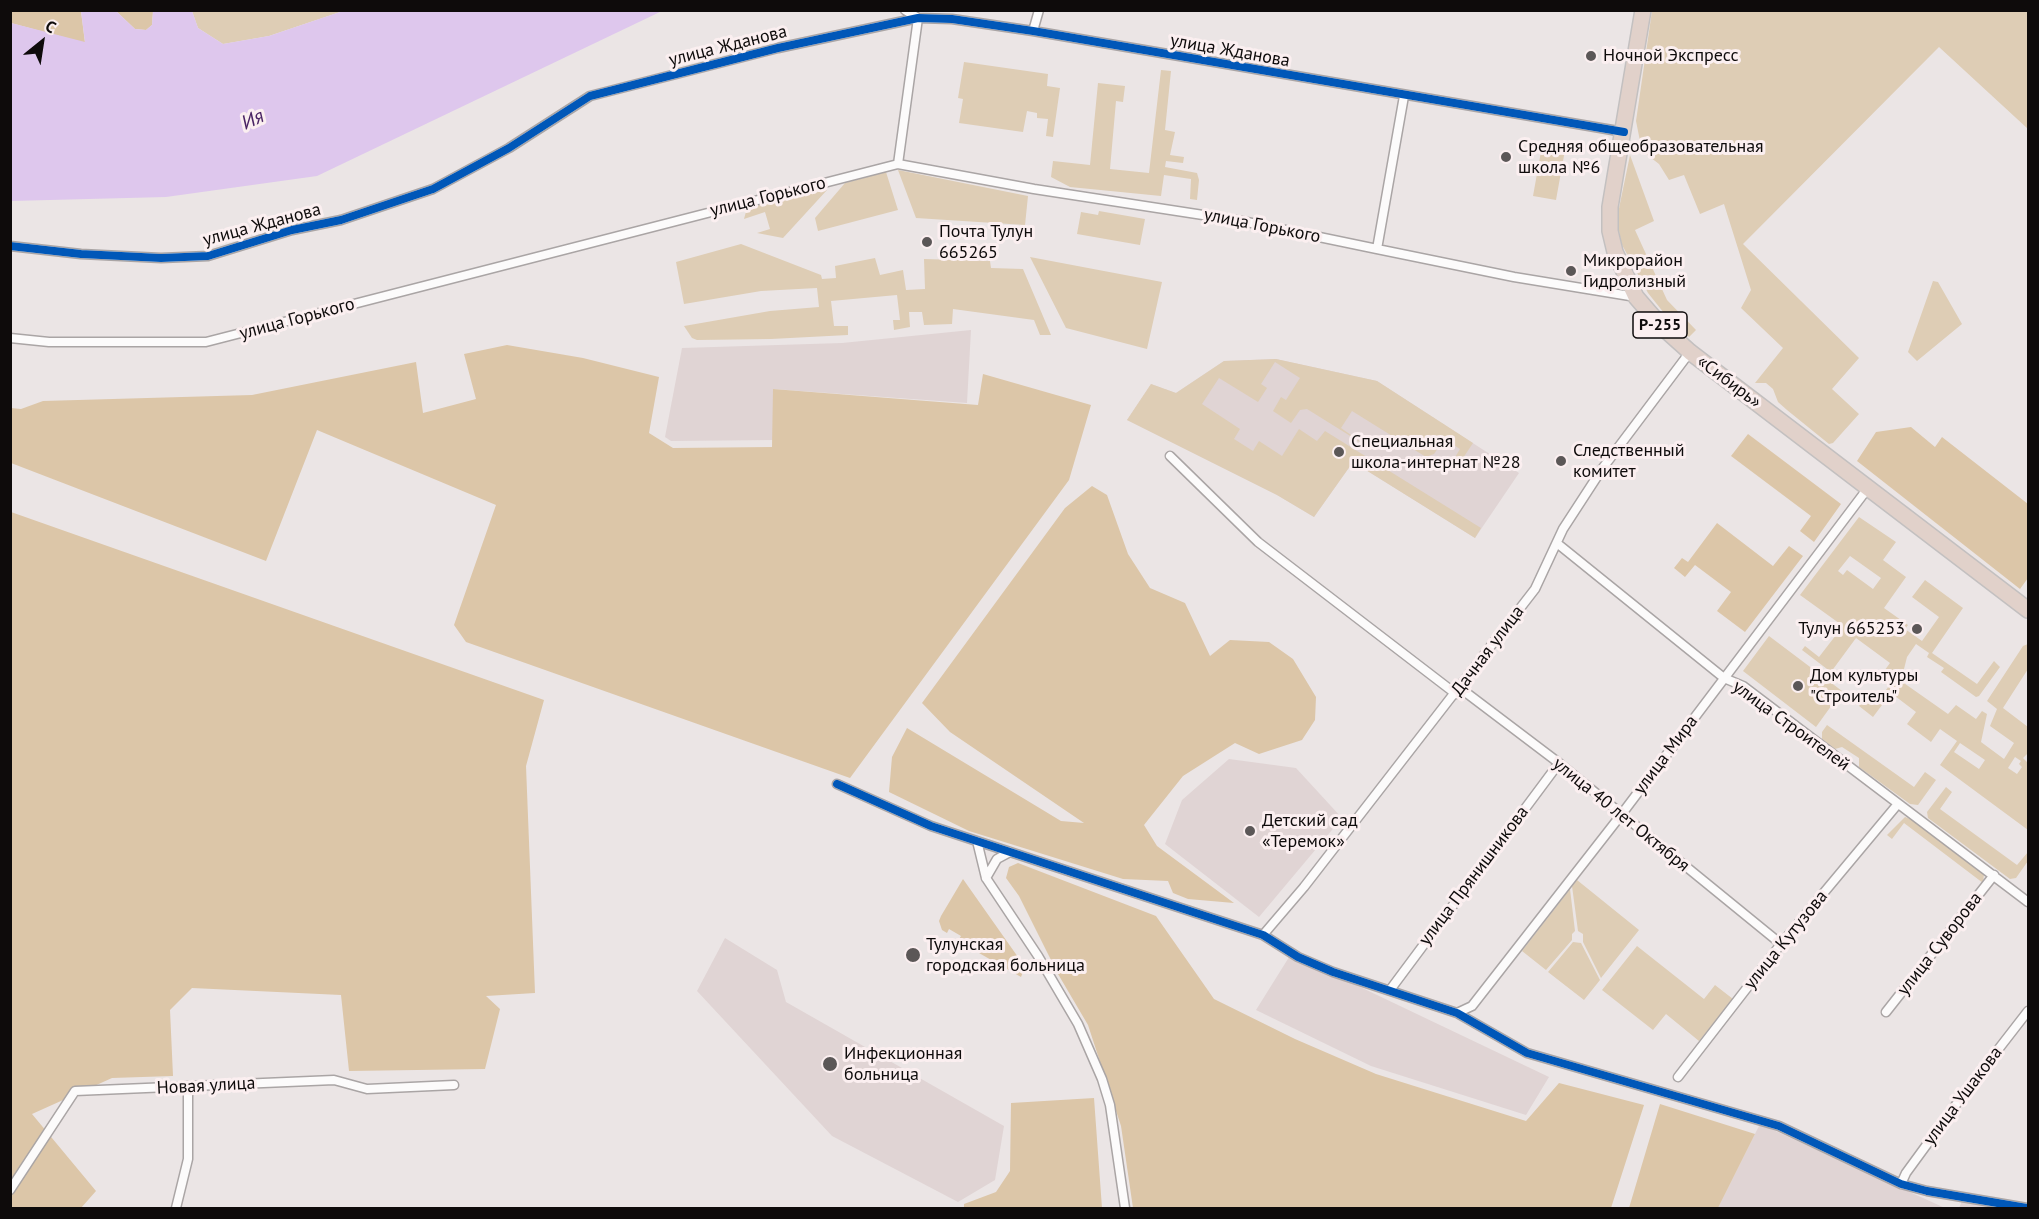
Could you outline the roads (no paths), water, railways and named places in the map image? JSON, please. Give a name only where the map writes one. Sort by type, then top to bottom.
[{"type":"highway","name":"«Сибирь»","points":[[1643,10],[1624,132],[1611,193],[1610,231],[1615,252],[1636,297],[1661,326],[1690,352],[2028,610]]},
{"type":"street","points":[[898,164],[918,18],[905,10]]},
{"type":"street","points":[[1032,31],[1039,10]]},
{"type":"street","name":"улица Жданова","points":[[10,246],[150,257],[208,256],[292,230],[341,220],[433,189],[509,148],[590,96],[778,48],[918,18],[952,19],[1032,31],[1624,132]]},
{"type":"street","points":[[1377,249],[1404,96]]},
{"type":"street","name":"улица Горького","points":[[10,338],[50,342],[206,342],[898,164],[1035,189],[1242,221],[1514,277],[1636,297]]},
{"type":"street","name":"Дачная улица","points":[[1263,935],[1304,887],[1535,589],[1558,544],[1563,529],[1602,469],[1690,352]]},
{"type":"street","name":"улица 40 лет Октября","points":[[1170,456],[1258,542],[1559,764],[1781,944]]},
{"type":"street","name":"улица Мира","points":[[1457,1013],[1472,1006],[1509,955],[1622,815],[1868,488]]},
{"type":"street","name":"улица Строителей","points":[[1558,544],[1724,678],[1743,686],[1897,805],[2028,902]]},
{"type":"street","name":"улица Прянишникова","points":[[1390,990],[1559,764]]},
{"type":"street","points":[[837,784],[931,826],[1263,935],[1316,964],[1457,1013],[1527,1053],[1779,1126],[1901,1184],[2026,1209]]},
{"type":"street","name":"улица Кутузова","points":[[1678,1077],[1781,944],[1897,805]]},
{"type":"street","points":[[977,841],[986,878],[1038,956],[1078,1024],[1102,1079],[1110,1105],[1125,1209]]},
{"type":"street","points":[[986,878],[997,859],[1010,852]]},
{"type":"street","name":"улица Суворова","points":[[1886,1012],[1994,875]]},
{"type":"street","name":"улица Ушакова","points":[[1901,1184],[1906,1173],[1959,1100],[2028,1011]]},
{"type":"street","name":"Новая улица","points":[[10,1190],[75,1091],[334,1080],[367,1089],[454,1085]]},
{"type":"street","points":[[176,1209],[188,1159],[188,1088]]},
{"type":"water","name":"Ия","points":[[81,11],[116,11],[135,29],[146,30],[152,25],[153,11],[192,11],[198,28],[223,44],[269,36],[343,11],[662,11],[317,176],[166,197],[11,201],[11,23],[85,42]]},
{"type":"place","name":"Ночной Экспресс","points":[[1591,56]]},
{"type":"place","name":"Средняя общеобразовательная школа №6","points":[[1506,157]]},
{"type":"place","name":"Почта Тулун 665265","points":[[927,242]]},
{"type":"place","name":"Микрорайон Гидролизный","points":[[1571,271]]},
{"type":"place","name":"Специальная школа-интернат №28","points":[[1339,452]]},
{"type":"place","name":"Следственный комитет","points":[[1561,461]]},
{"type":"place","name":"Тулун 665253","points":[[1917,629]]},
{"type":"place","name":"Дом культуры \"Строитель\"","points":[[1798,686]]},
{"type":"place","name":"Детский сад «Теремок»","points":[[1250,831]]},
{"type":"place","name":"Тулунская городская больница","points":[[913,955]]},
{"type":"place","name":"Инфекционная больница","points":[[830,1064]]}]
